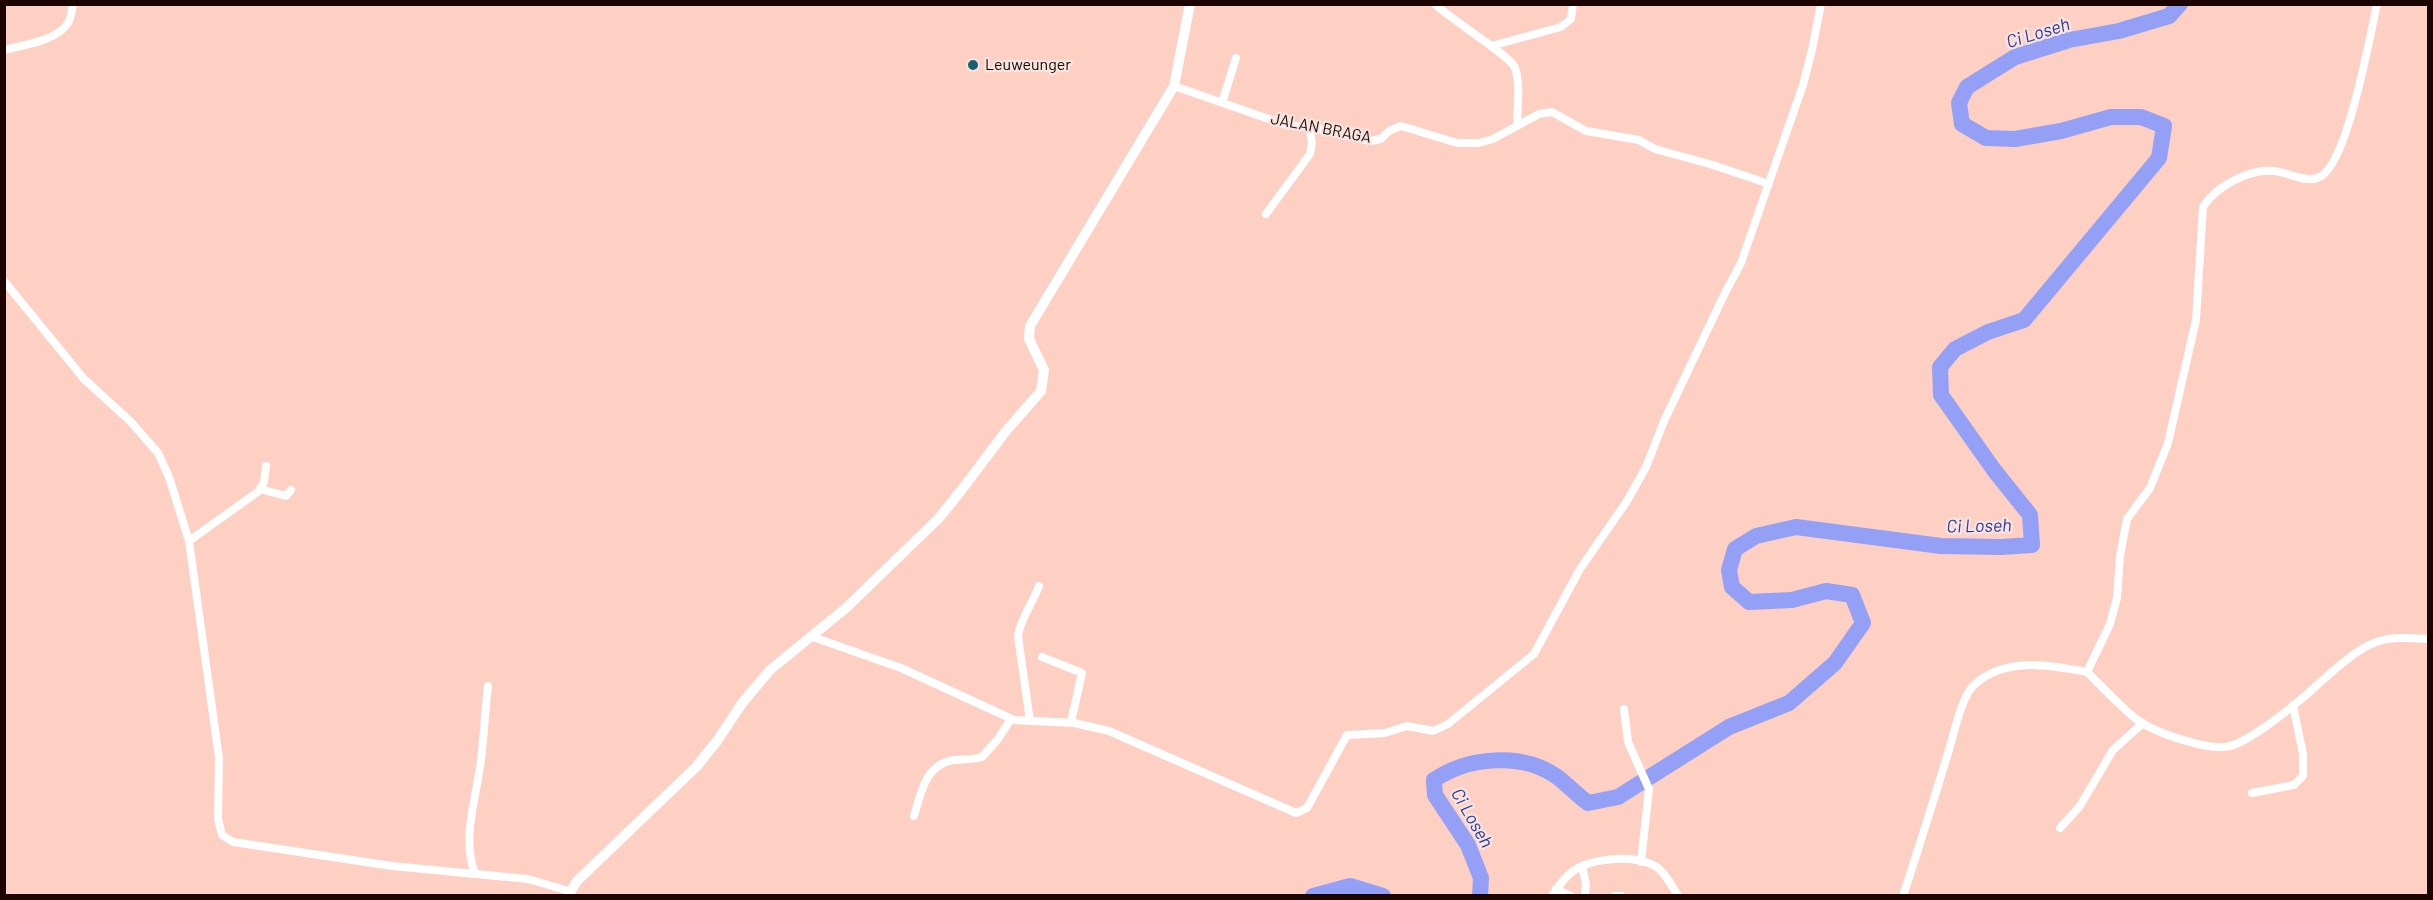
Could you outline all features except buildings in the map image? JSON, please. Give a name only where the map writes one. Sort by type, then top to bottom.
[{"type":"street","points":[[4,50],[45,39],[60,32],[68,23],[74,4]]},
{"type":"street","points":[[4,281],[84,379],[131,422],[158,453],[180,506],[189,541],[219,758],[218,819],[222,835],[233,842],[392,866],[528,879],[569,893],[577,881],[696,766],[717,741],[743,702],[770,670],[846,608],[939,518],[1006,431],[1041,391],[1044,370],[1029,339],[1030,326],[1174,86],[1190,4]]},
{"type":"street","points":[[1435,4],[1447,16],[1512,61],[1517,84],[1517,125]]},
{"type":"street","points":[[1491,46],[1561,27],[1571,19],[1574,4]]},
{"type":"street","points":[[810,636],[901,668],[1019,720],[1071,722],[1109,731],[1296,813],[1307,808],[1347,735],[1378,734],[1407,726],[1433,731],[1448,724],[1534,654],[1580,569],[1627,501],[1646,467],[1664,421],[1741,264],[1803,84],[1821,4]]},
{"type":"street","points":[[2087,672],[2110,624],[2117,598],[2120,556],[2127,519],[2150,488],[2168,443],[2192,319],[2203,207],[2209,197],[2222,188],[2252,174],[2274,171],[2307,179],[2323,175],[2334,159],[2360,85],[2377,4]]},
{"type":"street","points":[[1222,103],[1236,58]]},
{"type":"street","name":"JALAN BRAGA","points":[[1174,86],[1286,125],[1370,141],[1381,139],[1389,131],[1401,126],[1457,143],[1468,144],[1492,138],[1539,114],[1552,112],[1586,131],[1639,140],[1655,149],[1769,184]]},
{"type":"street","points":[[1266,214],[1310,154],[1312,142],[1309,128]]},
{"type":"street","points":[[189,541],[260,489],[266,466]]},
{"type":"street","points":[[260,489],[286,496],[291,490]]},
{"type":"street","points":[[914,816],[922,788],[934,768],[950,760],[982,757],[1019,720],[1018,636],[1021,622],[1039,586]]},
{"type":"street","points":[[1903,896],[1968,693],[1974,685],[1992,674],[2012,666],[2048,665],[2087,672],[2138,721],[2205,747],[2220,748],[2233,746],[2250,736],[2293,705],[2333,670],[2374,643],[2401,638],[2428,639]]},
{"type":"street","points":[[1042,657],[1082,673],[1071,722]]},
{"type":"street","points":[[475,873],[471,864],[470,839],[488,686]]},
{"type":"street","points":[[2252,793],[2294,785],[2303,776],[2303,754],[2293,705]]},
{"type":"street","points":[[1624,709],[1628,742],[1649,789],[1649,806],[1641,862]]},
{"type":"street","points":[[2060,828],[2080,807],[2113,750],[2143,723]]},
{"type":"street","points":[[1571,896],[1554,892],[1570,874],[1582,866],[1614,859],[1641,862],[1657,867],[1678,896]]},
{"type":"street","points":[[1582,866],[1586,884],[1585,896]]},
{"type":"street","points":[[1614,896],[1621,896]]},
{"type":"waterway","name":"Ci Loseh","points":[[1480,896],[1481,878],[1468,845],[1435,795],[1434,780],[1462,766],[1478,762],[1511,761],[1542,768],[1556,776],[1588,803],[1618,797],[1729,727],[1789,703],[1835,663],[1863,623],[1852,595],[1826,591],[1792,600],[1749,602],[1732,587],[1729,570],[1735,549],[1756,536],[1796,527],[1941,546],[2032,545],[2030,515],[1994,470],[1941,395],[1940,367],[1955,349],[1988,332],[2024,320],[2159,158],[2164,126],[2141,117],[2111,117],[2061,131],[2015,139],[1986,138],[1962,124],[1959,103],[1967,87],[2015,57],[2069,40],[2119,31],[2169,16],[2180,4]]},
{"type":"waterway","name":"Ci Loseh","points":[[1313,896],[1350,886],[1383,896]]},
{"type":"place","name":"Leuweunger","points":[[973,65]]}]
